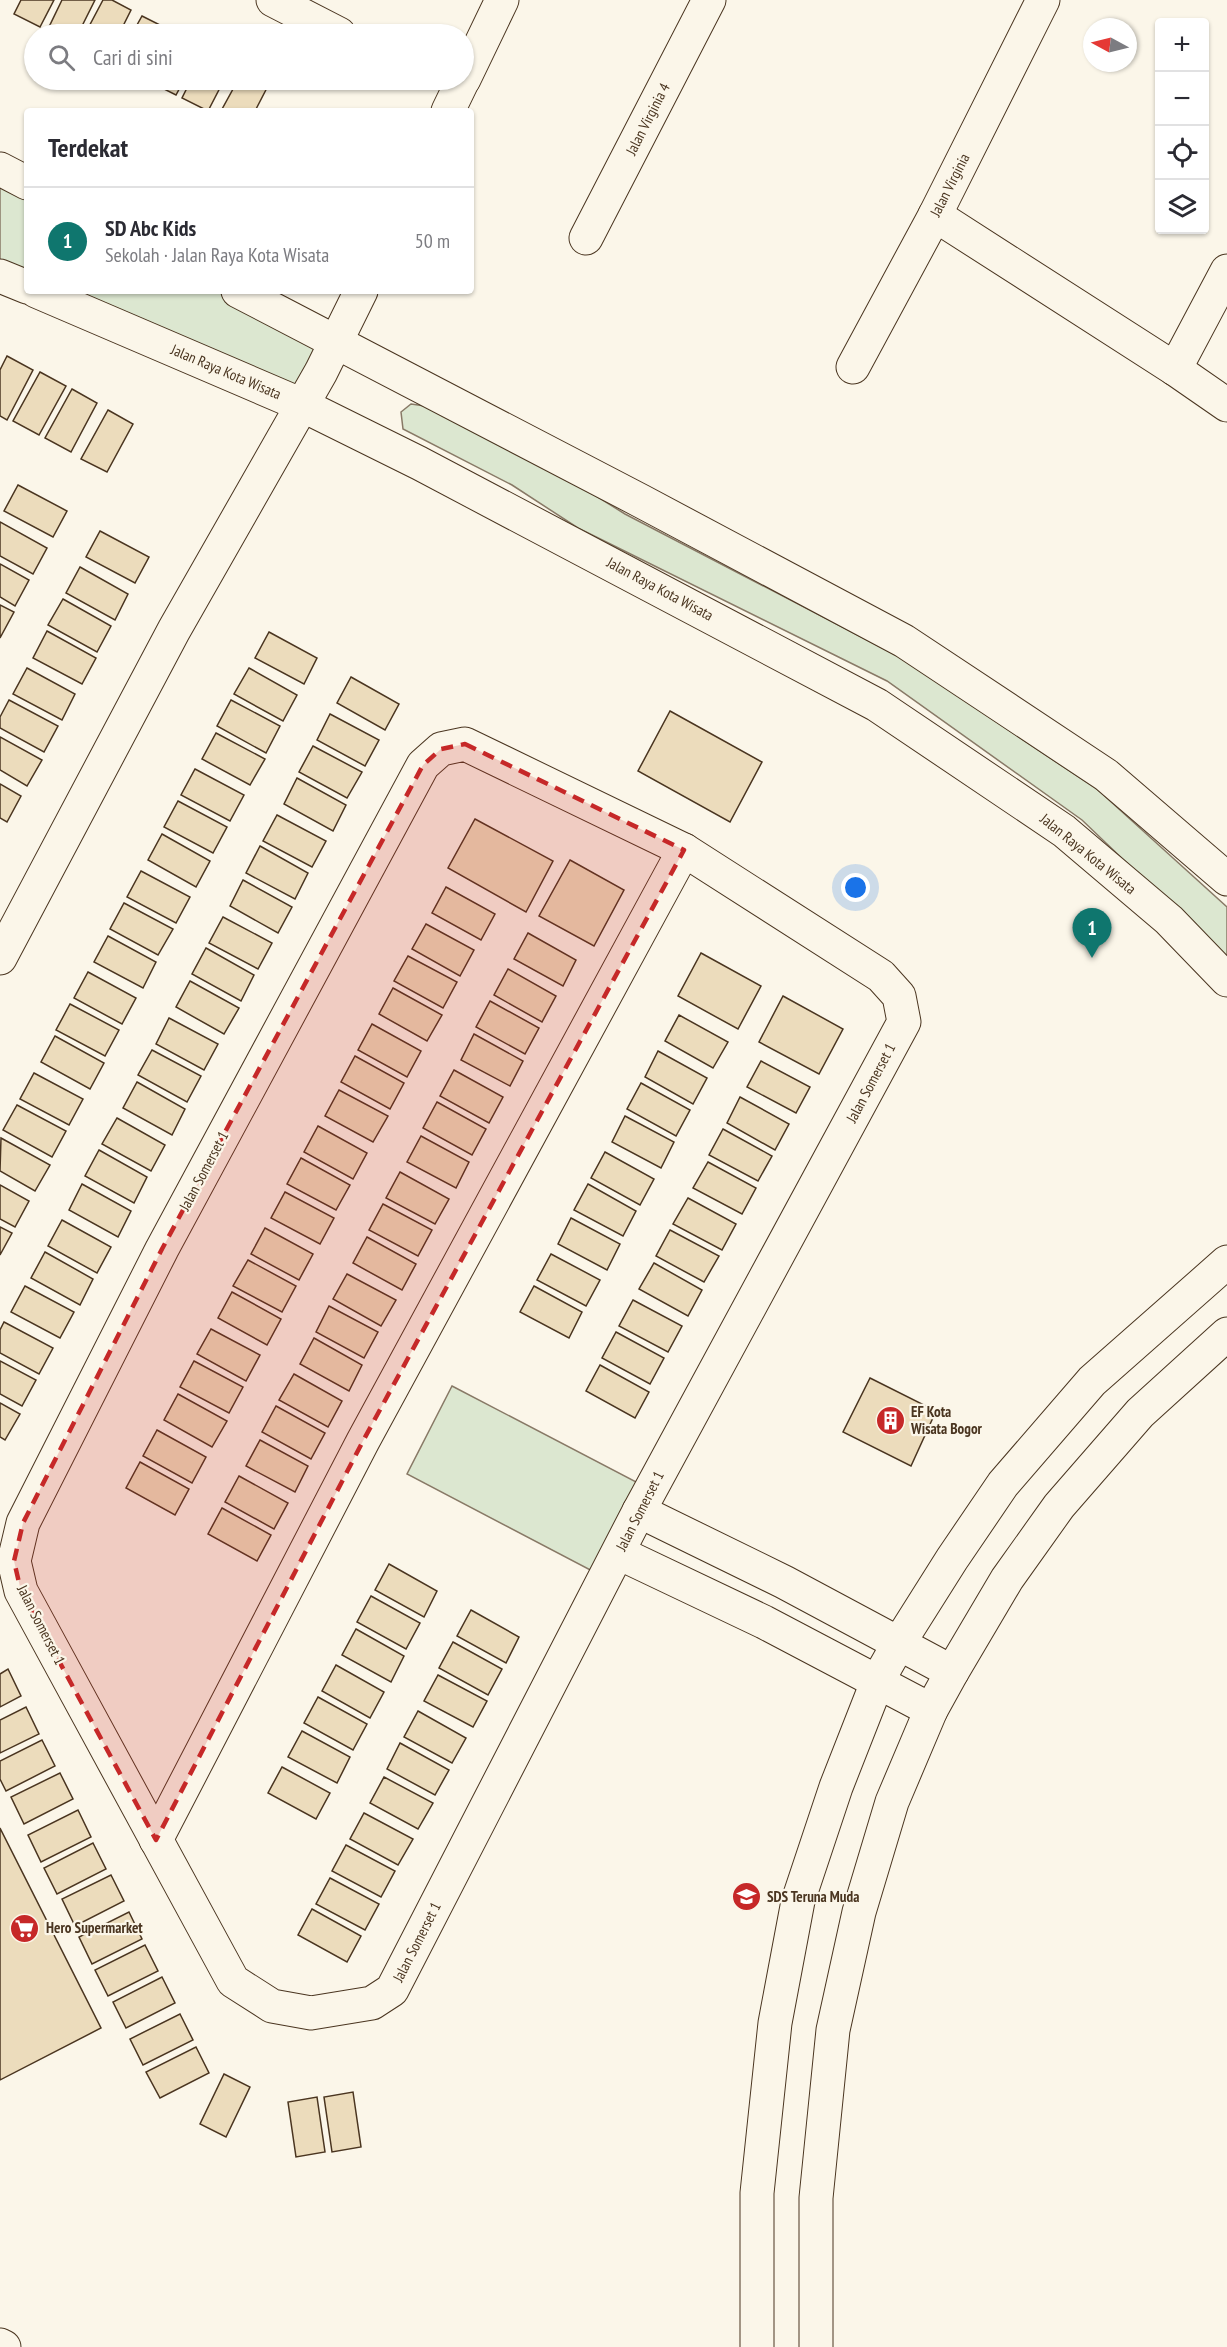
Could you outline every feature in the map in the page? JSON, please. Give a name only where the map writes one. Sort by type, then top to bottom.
[{"type":"street","points":[[273,0],[312,9],[328,24]]},
{"type":"street","points":[[474,57],[502,0]]},
{"type":"street","name":"Jalan Virginia 4","points":[[586,238],[709,0]]},
{"type":"street","name":"Jalan Virginia","points":[[852,367],[935,215],[1043,0]]},
{"type":"street","points":[[449,108],[458,90]]},
{"type":"street","points":[[0,169],[24,181]]},
{"type":"street","points":[[935,215],[1175,369],[1227,405]]},
{"type":"street","points":[[1175,369],[1227,271]]},
{"type":"street","points":[[0,276],[24,286]]},
{"type":"street","name":"Jalan Raya Kota Wisata","points":[[43,294],[302,405],[419,463],[878,705],[1064,831],[1169,920],[1227,980]]},
{"type":"street","points":[[244,294],[904,641],[1106,775],[1227,879]]},
{"type":"street","points":[[0,958],[174,630],[337,342],[360,294]]},
{"type":"street","name":"Jalan Somerset 1","points":[[465,744],[684,849],[881,976],[900,996],[904,1022],[639,1511],[392,1990],[372,2003],[311,2013],[272,2006],[233,1981],[21,1591],[14,1561],[24,1523],[167,1239],[423,765],[441,749],[465,744]]},
{"type":"street","points":[[156,1840],[363,1442],[684,849]]},
{"type":"street","points":[[757,2347],[757,2193],[774,2023],[798,1901],[836,1786],[878,1680],[898,1643],[951,1559],[1004,1484],[1092,1381],[1227,1262]]},
{"type":"street","points":[[816,2347],[816,2198],[832,2030],[859,1912],[892,1802],[931,1710],[952,1672],[1007,1580],[1059,1506],[1140,1413],[1227,1334]]},
{"type":"street","points":[[639,1511],[784,1582],[952,1672]]},
{"type":"street","points":[[619,1552],[764,1622],[878,1680],[931,1710]]},
{"type":"street","points":[[0,2345],[4,2347]]},
{"type":"highlighted area","points":[[465,744],[684,850],[363,1441],[156,1840],[21,1591],[14,1561],[23,1523],[162,1249],[423,765],[441,749]]},
{"type":"green space","points":[[0,169],[24,181],[24,286],[0,276]]},
{"type":"green space","points":[[43,294],[243,294],[337,342],[302,405]]},
{"type":"green space","points":[[411,404],[425,406],[564,476],[625,514],[898,656],[1098,790],[1227,907],[1227,959],[1082,820],[887,681],[578,528],[512,485],[403,429],[401,412]]},
{"type":"green space","points":[[452,1386],[642,1485],[596,1573],[407,1474]]},
{"type":"building","points":[[21,0],[54,0],[42,24],[34,24],[14,14]]},
{"type":"building","points":[[62,0],[95,0],[83,24],[50,24]]},
{"type":"building","points":[[103,0],[112,0],[131,10],[124,24],[90,24]]},
{"type":"building","points":[[142,16],[158,24],[138,24]]},
{"type":"building","points":[[166,90],[179,90],[176,95]]},
{"type":"building","points":[[186,90],[219,90],[210,108],[202,108],[182,98]]},
{"type":"building","points":[[233,90],[266,90],[257,108],[223,108]]},
{"type":"building","points":[[7,356],[33,370],[7,420],[0,416],[0,370]]},
{"type":"building","points":[[40,372],[66,386],[39,435],[13,421]]},
{"type":"building","points":[[72,389],[97,403],[71,452],[45,438]]},
{"type":"building","points":[[108,410],[133,424],[107,472],[81,459]]},
{"type":"building","points":[[18,485],[67,511],[53,537],[4,511]]},
{"type":"building","points":[[0,522],[47,548],[33,574],[0,556]]},
{"type":"building","points":[[100,531],[149,557],[135,583],[86,557]]},
{"type":"building","points":[[0,564],[29,580],[15,606],[0,597]]},
{"type":"building","points":[[80,567],[128,594],[115,620],[66,593]]},
{"type":"building","points":[[63,599],[111,626],[97,652],[48,625]]},
{"type":"building","points":[[0,605],[14,612],[0,638]]},
{"type":"building","points":[[47,631],[96,658],[82,684],[33,658]]},
{"type":"building","points":[[269,632],[317,658],[304,684],[255,658]]},
{"type":"building","points":[[27,668],[75,694],[62,720],[13,694]]},
{"type":"building","points":[[249,668],[297,695],[283,721],[234,694]]},
{"type":"building","points":[[351,677],[399,704],[385,730],[337,703]]},
{"type":"building","points":[[9,700],[58,726],[44,752],[0,728],[0,717]]},
{"type":"building","points":[[231,700],[280,726],[266,753],[217,726]]},
{"type":"building","points":[[670,711],[762,762],[730,822],[638,771]]},
{"type":"building","points":[[330,714],[379,740],[365,766],[317,740]]},
{"type":"building","points":[[216,733],[265,759],[250,785],[202,759]]},
{"type":"building","points":[[0,737],[42,760],[27,786],[0,770]]},
{"type":"building","points":[[313,746],[362,772],[347,798],[299,772]]},
{"type":"building","points":[[195,769],[244,795],[230,821],[181,795]]},
{"type":"building","points":[[297,778],[346,805],[333,831],[284,804]]},
{"type":"building","points":[[0,784],[21,796],[7,822],[0,818]]},
{"type":"building","points":[[178,801],[227,827],[213,853],[164,827]]},
{"type":"building","points":[[277,815],[326,841],[312,867],[263,841]]},
{"type":"building","points":[[475,819],[553,861],[526,912],[448,868]]},
{"type":"building","points":[[162,834],[210,861],[196,887],[148,860]]},
{"type":"building","points":[[260,846],[308,873],[295,899],[246,873]]},
{"type":"building","points":[[570,860],[624,890],[594,946],[539,916]]},
{"type":"building","points":[[141,871],[190,897],[176,923],[127,897]]},
{"type":"building","points":[[243,880],[292,907],[278,933],[230,906]]},
{"type":"building","points":[[446,887],[495,914],[481,940],[432,913]]},
{"type":"building","points":[[124,903],[173,929],[158,955],[110,929]]},
{"type":"building","points":[[223,917],[272,943],[258,969],[209,943]]},
{"type":"building","points":[[426,924],[474,950],[460,976],[412,949]]},
{"type":"building","points":[[528,933],[576,960],[563,986],[514,959]]},
{"type":"building","points":[[108,936],[156,962],[143,988],[94,962]]},
{"type":"building","points":[[206,948],[254,975],[241,1001],[192,974]]},
{"type":"building","points":[[701,953],[761,986],[738,1029],[678,996]]},
{"type":"building","points":[[408,956],[457,982],[443,1008],[394,981]]},
{"type":"building","points":[[508,969],[556,996],[542,1022],[494,995]]},
{"type":"building","points":[[88,972],[136,998],[122,1024],[74,998]]},
{"type":"building","points":[[190,981],[239,1008],[224,1034],[176,1007]]},
{"type":"building","points":[[393,988],[442,1015],[427,1041],[379,1014]]},
{"type":"building","points":[[783,996],[843,1029],[819,1074],[759,1042]]},
{"type":"building","points":[[490,1001],[539,1028],[525,1054],[476,1027]]},
{"type":"building","points":[[70,1004],[119,1030],[105,1056],[56,1030]]},
{"type":"building","points":[[679,1015],[728,1042],[713,1068],[665,1041]]},
{"type":"building","points":[[169,1018],[218,1044],[204,1070],[156,1044]]},
{"type":"building","points":[[372,1024],[421,1051],[407,1077],[358,1050]]},
{"type":"building","points":[[474,1034],[523,1061],[510,1086],[461,1060]]},
{"type":"building","points":[[55,1036],[104,1063],[90,1089],[41,1062]]},
{"type":"building","points":[[152,1050],[201,1076],[187,1102],[138,1075]]},
{"type":"building","points":[[658,1051],[707,1078],[693,1104],[645,1077]]},
{"type":"building","points":[[355,1056],[404,1083],[390,1109],[341,1082]]},
{"type":"building","points":[[761,1061],[810,1087],[796,1113],[747,1087]]},
{"type":"building","points":[[454,1070],[503,1097],[489,1123],[440,1096]]},
{"type":"building","points":[[34,1073],[83,1099],[69,1125],[20,1099]]},
{"type":"building","points":[[137,1082],[185,1109],[172,1135],[123,1108]]},
{"type":"building","points":[[641,1083],[690,1110],[676,1136],[627,1109]]},
{"type":"building","points":[[339,1090],[388,1116],[373,1142],[325,1116]]},
{"type":"building","points":[[740,1097],[789,1124],[775,1150],[727,1123]]},
{"type":"building","points":[[437,1102],[486,1129],[472,1155],[423,1128]]},
{"type":"building","points":[[17,1105],[66,1131],[52,1157],[3,1130]]},
{"type":"building","points":[[625,1116],[674,1142],[661,1168],[612,1142]]},
{"type":"building","points":[[117,1118],[165,1145],[151,1171],[102,1144]]},
{"type":"building","points":[[318,1126],[367,1153],[353,1179],[304,1152]]},
{"type":"building","points":[[723,1129],[772,1156],[758,1181],[709,1155]]},
{"type":"building","points":[[421,1136],[469,1162],[456,1188],[407,1162]]},
{"type":"building","points":[[1,1138],[50,1165],[35,1191],[0,1171]]},
{"type":"building","points":[[99,1150],[147,1177],[134,1203],[85,1176]]},
{"type":"building","points":[[605,1152],[654,1179],[640,1205],[591,1178]]},
{"type":"building","points":[[301,1158],[350,1185],[336,1210],[287,1184]]},
{"type":"building","points":[[708,1162],[756,1188],[742,1214],[693,1188]]},
{"type":"building","points":[[400,1172],[449,1199],[435,1224],[386,1198]]},
{"type":"building","points":[[82,1184],[131,1211],[118,1237],[69,1210]]},
{"type":"building","points":[[588,1184],[636,1211],[623,1236],[574,1210]]},
{"type":"building","points":[[0,1185],[29,1201],[15,1227],[0,1219]]},
{"type":"building","points":[[285,1192],[334,1218],[320,1244],[271,1218]]},
{"type":"building","points":[[688,1198],[736,1224],[722,1250],[673,1224]]},
{"type":"building","points":[[383,1204],[432,1230],[418,1256],[369,1230]]},
{"type":"building","points":[[571,1218],[620,1244],[607,1270],[558,1244]]},
{"type":"building","points":[[62,1220],[111,1247],[97,1273],[48,1246]]},
{"type":"building","points":[[0,1227],[12,1233],[0,1255]]},
{"type":"building","points":[[265,1228],[313,1254],[299,1280],[251,1254]]},
{"type":"building","points":[[670,1230],[719,1256],[704,1282],[656,1256]]},
{"type":"building","points":[[367,1237],[416,1264],[402,1290],[353,1263]]},
{"type":"building","points":[[45,1252],[93,1279],[80,1305],[31,1278]]},
{"type":"building","points":[[551,1254],[600,1280],[586,1306],[537,1280]]},
{"type":"building","points":[[248,1260],[296,1286],[282,1312],[233,1286]]},
{"type":"building","points":[[654,1263],[702,1290],[688,1316],[639,1289]]},
{"type":"building","points":[[347,1274],[396,1300],[381,1326],[333,1299]]},
{"type":"building","points":[[25,1286],[74,1312],[60,1338],[11,1312]]},
{"type":"building","points":[[534,1286],[582,1312],[569,1338],[520,1312]]},
{"type":"building","points":[[232,1292],[281,1319],[267,1345],[218,1318]]},
{"type":"building","points":[[633,1300],[682,1326],[668,1352],[619,1326]]},
{"type":"building","points":[[329,1306],[378,1332],[364,1358],[316,1332]]},
{"type":"building","points":[[4,1322],[53,1348],[39,1374],[0,1353],[0,1330]]},
{"type":"building","points":[[211,1329],[260,1355],[246,1381],[197,1354]]},
{"type":"building","points":[[616,1332],[664,1358],[650,1384],[602,1358]]},
{"type":"building","points":[[314,1338],[362,1365],[349,1391],[300,1364]]},
{"type":"building","points":[[0,1361],[36,1380],[22,1406],[0,1394]]},
{"type":"building","points":[[194,1361],[243,1387],[229,1413],[180,1387]]},
{"type":"building","points":[[600,1365],[649,1392],[635,1418],[586,1391]]},
{"type":"building","points":[[294,1374],[342,1401],[328,1427],[279,1400]]},
{"type":"building","name":"EF Kota Wisata Bogor","points":[[870,1378],[936,1411],[911,1466],[843,1432]]},
{"type":"building","points":[[178,1394],[227,1421],[212,1447],[164,1420]]},
{"type":"building","points":[[0,1403],[20,1414],[5,1440],[0,1437]]},
{"type":"building","points":[[276,1406],[325,1433],[311,1459],[262,1432]]},
{"type":"building","points":[[157,1430],[206,1457],[192,1483],[143,1456]]},
{"type":"building","points":[[260,1440],[308,1466],[295,1492],[246,1466]]},
{"type":"building","points":[[140,1462],[189,1489],[175,1515],[126,1488]]},
{"type":"building","points":[[239,1476],[288,1503],[274,1529],[225,1502]]},
{"type":"building","points":[[222,1508],[271,1535],[257,1561],[208,1534]]},
{"type":"building","points":[[389,1564],[437,1591],[424,1617],[375,1590]]},
{"type":"building","points":[[371,1596],[420,1623],[406,1649],[357,1622]]},
{"type":"building","points":[[471,1610],[519,1637],[506,1663],[457,1636]]},
{"type":"building","points":[[356,1629],[404,1656],[391,1682],[342,1655]]},
{"type":"building","points":[[453,1642],[502,1669],[488,1695],[439,1668]]},
{"type":"building","points":[[336,1665],[384,1692],[370,1718],[322,1691]]},
{"type":"building","points":[[8,1669],[21,1696],[0,1707],[0,1674]]},
{"type":"building","points":[[438,1675],[487,1701],[473,1727],[424,1701]]},
{"type":"building","points":[[318,1697],[367,1724],[353,1750],[304,1723]]},
{"type":"building","points":[[26,1707],[39,1734],[0,1753],[0,1720]]},
{"type":"building","points":[[418,1711],[466,1738],[452,1763],[404,1737]]},
{"type":"building","points":[[302,1731],[350,1757],[337,1783],[288,1757]]},
{"type":"building","points":[[42,1740],[55,1766],[6,1791],[0,1779],[0,1761]]},
{"type":"building","points":[[400,1743],[449,1770],[435,1795],[387,1769]]},
{"type":"building","points":[[282,1767],[330,1793],[316,1819],[268,1793]]},
{"type":"building","points":[[60,1773],[73,1799],[24,1824],[11,1797]]},
{"type":"building","points":[[384,1777],[433,1803],[418,1829],[370,1803]]},
{"type":"building","points":[[78,1810],[91,1837],[41,1862],[28,1835]]},
{"type":"building","points":[[364,1813],[413,1839],[398,1865],[350,1839]]},
{"type":"building","name":"Hero Supermarket","points":[[0,1828],[101,2028],[0,2080]]},
{"type":"building","points":[[93,1843],[106,1869],[57,1894],[44,1868]]},
{"type":"building","points":[[346,1845],[395,1871],[381,1897],[332,1871]]},
{"type":"building","points":[[111,1875],[124,1901],[75,1926],[62,1899]]},
{"type":"building","points":[[330,1878],[379,1904],[365,1930],[316,1904]]},
{"type":"building","points":[[312,1909],[361,1936],[347,1962],[298,1935]]},
{"type":"building","points":[[129,1912],[142,1939],[92,1964],[79,1937]]},
{"type":"building","points":[[145,1945],[158,1971],[108,1996],[95,1970]]},
{"type":"building","points":[[162,1977],[175,2003],[126,2028],[113,2002]]},
{"type":"building","points":[[180,2014],[193,2040],[143,2065],[130,2039]]},
{"type":"building","points":[[196,2047],[209,2073],[160,2098],[146,2072]]},
{"type":"building","points":[[224,2074],[250,2087],[226,2137],[200,2124]]},
{"type":"building","points":[[353,2092],[361,2147],[332,2152],[324,2097]]},
{"type":"building","points":[[317,2097],[325,2152],[296,2157],[288,2102]]},
{"type":"place","name":"SD Abc Kids","points":[[1092,958]]},
{"type":"place","name":"EF Kota Wisata Bogor","points":[[890,1421]]},
{"type":"place","name":"SDS Teruna Muda","points":[[746,1897]]},
{"type":"place","name":"Hero Supermarket","points":[[25,1928]]}]
